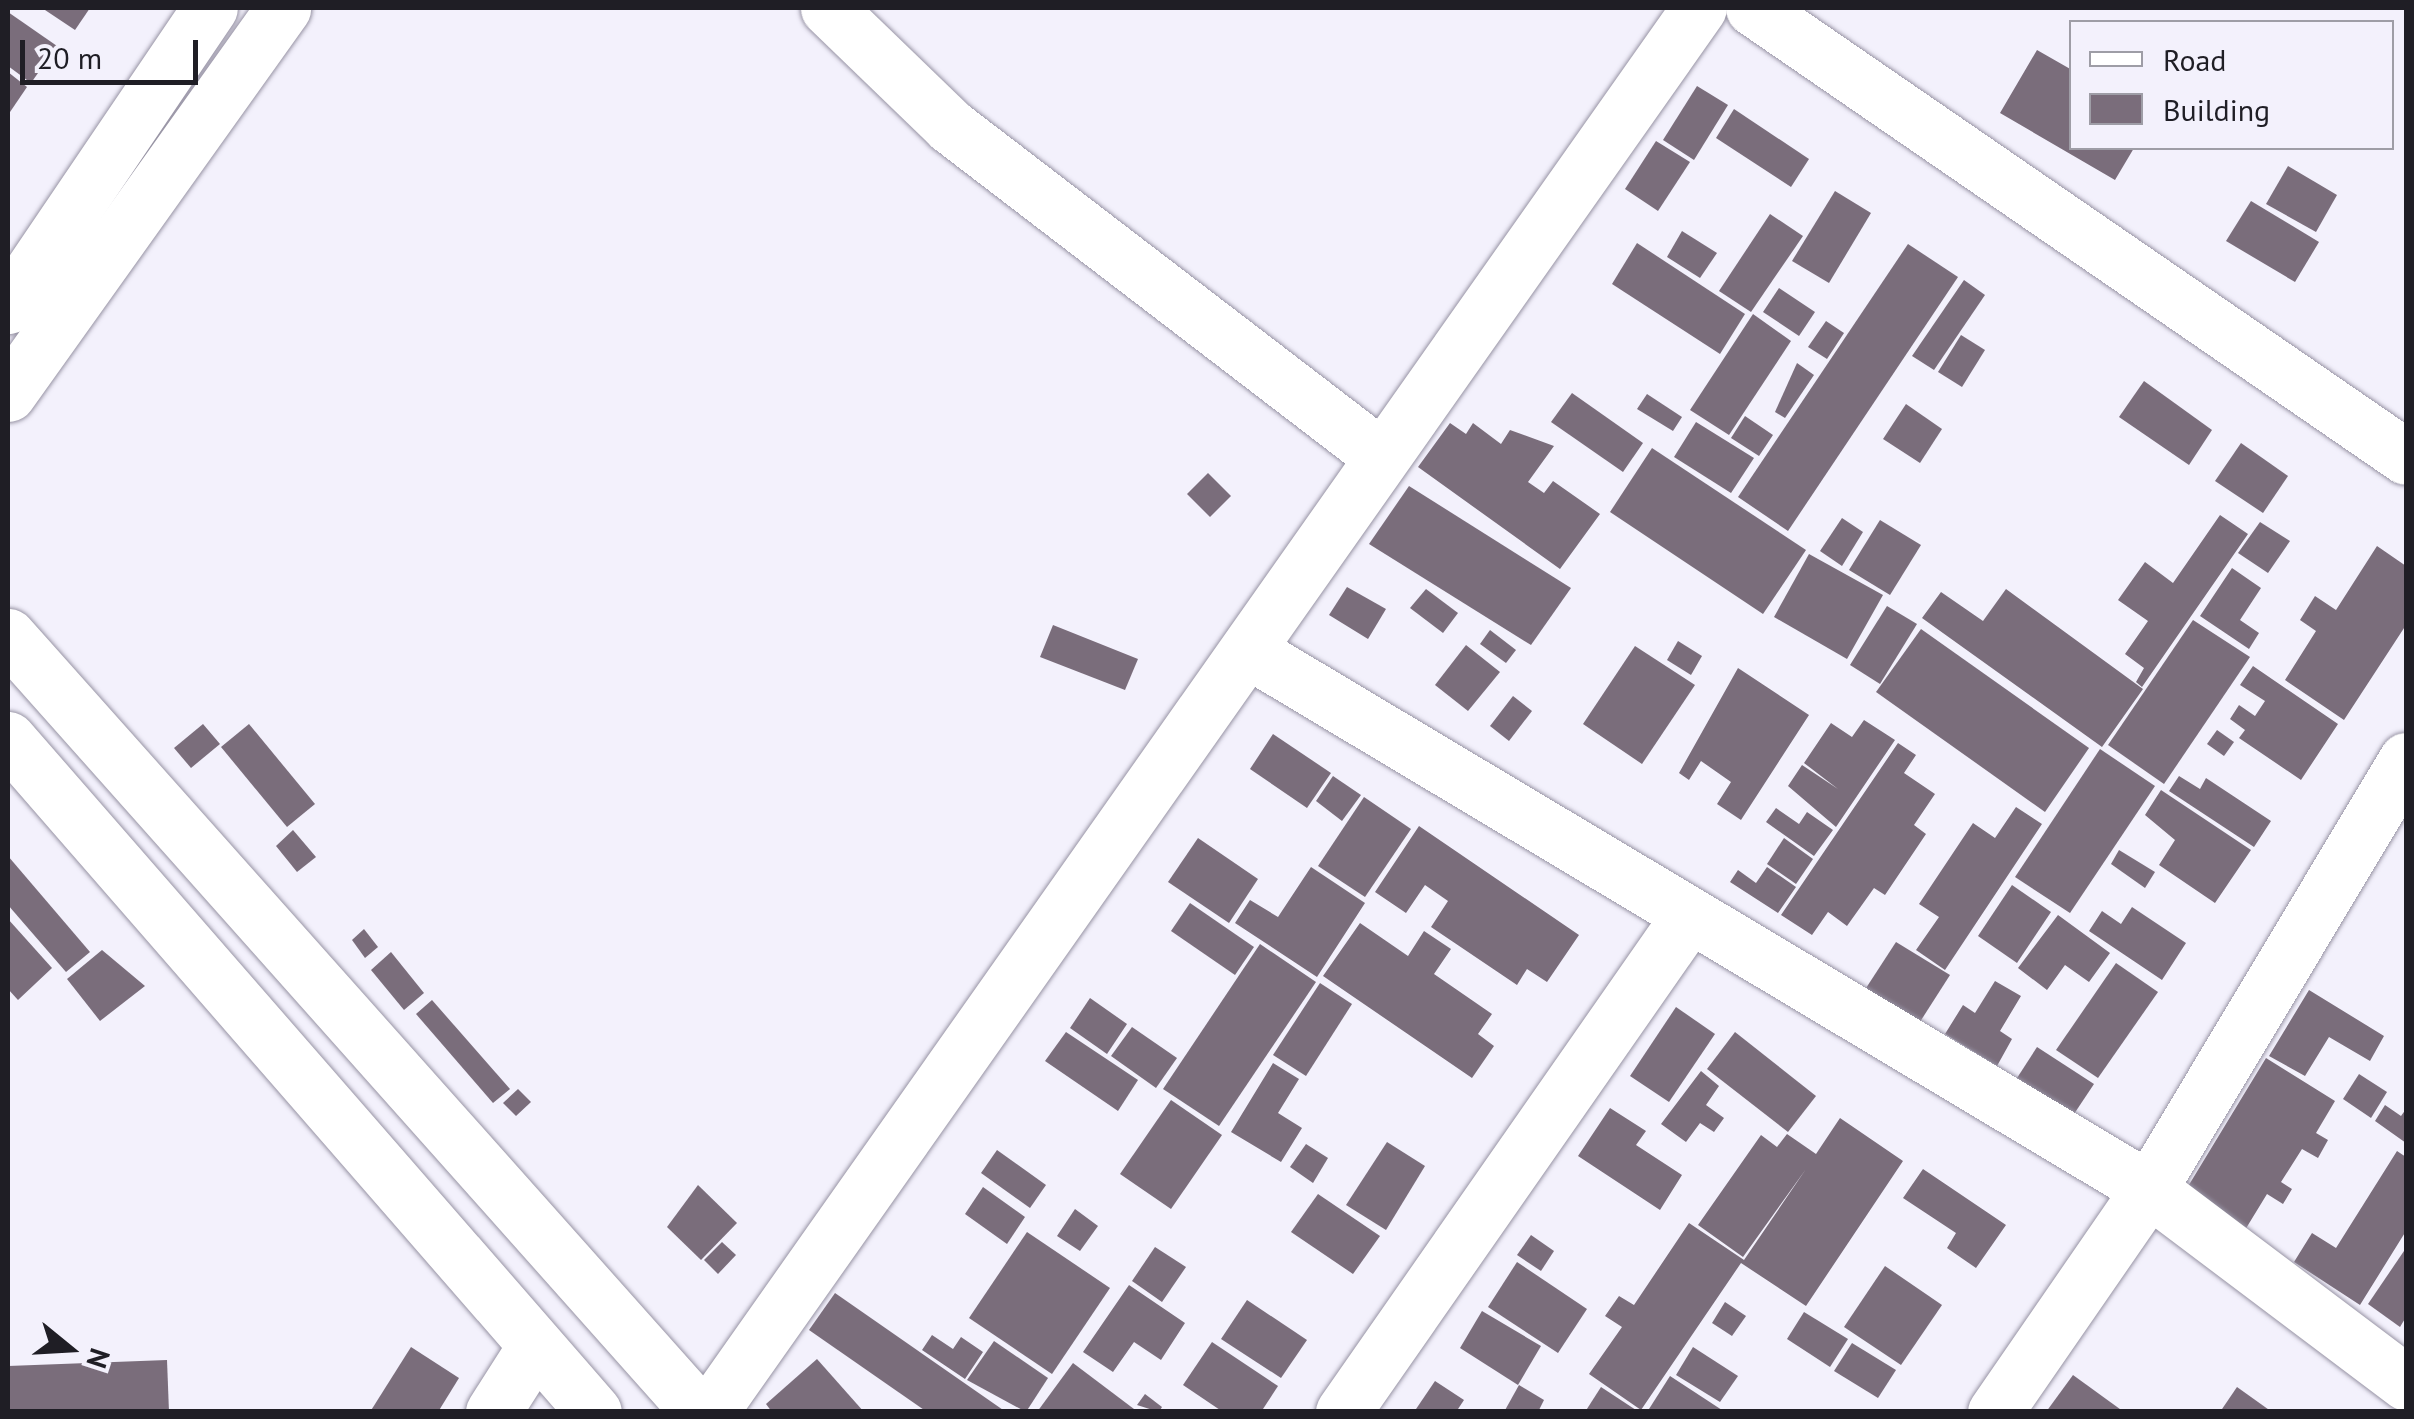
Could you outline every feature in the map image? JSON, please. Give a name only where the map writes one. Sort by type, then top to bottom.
[{"type":"street","points":[[8,306],[210,8]]},
{"type":"street","points":[[8,394],[283,8]]},
{"type":"street","points":[[828,8],[950,126],[1378,454]]},
{"type":"street","points":[[710,1412],[1252,653],[1378,454],[1699,8]]},
{"type":"street","points":[[1753,8],[2406,458]]},
{"type":"street","points":[[8,636],[699,1412]]},
{"type":"street","points":[[1252,653],[1686,920],[2149,1190],[2406,1383]]},
{"type":"street","points":[[8,739],[594,1412]]},
{"type":"street","points":[[1995,1412],[2149,1190],[2406,760]]},
{"type":"street","points":[[1343,1412],[1686,920]]},
{"type":"street","points":[[494,1412],[534,1346]]},
{"type":"building","points":[[42,8],[90,8],[75,30]]},
{"type":"building","points":[[8,12],[57,46],[31,83],[8,66]]},
{"type":"building","points":[[2037,50],[2069,68],[2069,150],[2133,150],[2115,180],[2000,113]]},
{"type":"building","points":[[8,72],[27,87],[8,115]]},
{"type":"building","points":[[1697,86],[1728,105],[1694,160],[1663,140]]},
{"type":"building","points":[[1734,109],[1809,159],[1791,187],[1716,138]]},
{"type":"building","points":[[1656,141],[1690,162],[1658,211],[1625,189]]},
{"type":"building","points":[[2288,166],[2337,195],[2316,232],[2266,204]]},
{"type":"building","points":[[1835,191],[1871,213],[1829,283],[1792,261]]},
{"type":"building","points":[[2251,201],[2319,242],[2295,282],[2226,241]]},
{"type":"building","points":[[1770,214],[1803,236],[1751,312],[1719,291]]},
{"type":"building","points":[[1682,231],[1717,253],[1700,278],[1667,257]]},
{"type":"building","points":[[1637,243],[1745,314],[1720,354],[1612,284]]},
{"type":"building","points":[[1908,244],[1958,277],[1788,531],[1738,497]]},
{"type":"building","points":[[1964,280],[1985,295],[1934,370],[1912,356]]},
{"type":"building","points":[[1779,288],[1815,312],[1799,336],[1763,312]]},
{"type":"building","points":[[1753,314],[1791,341],[1729,435],[1690,410]]},
{"type":"building","points":[[1826,321],[1844,333],[1827,359],[1808,347]]},
{"type":"building","points":[[1961,335],[1985,350],[1962,387],[1938,372]]},
{"type":"building","points":[[1797,363],[1814,375],[1785,418],[1775,412]]},
{"type":"building","points":[[2144,381],[2212,430],[2189,465],[2119,417]]},
{"type":"building","points":[[1572,393],[1643,443],[1623,472],[1551,422]]},
{"type":"building","points":[[1647,394],[1682,417],[1673,431],[1637,409]]},
{"type":"building","points":[[1906,404],[1942,429],[1920,463],[1883,439]]},
{"type":"building","points":[[1745,416],[1773,435],[1759,456],[1731,438]]},
{"type":"building","points":[[1696,422],[1754,458],[1731,493],[1674,457]]},
{"type":"building","points":[[1450,423],[1466,434],[1473,423],[1501,444],[1510,430],[1554,446],[1528,482],[1544,493],[1553,481],[1600,514],[1560,569],[1418,467]]},
{"type":"building","points":[[2241,443],[2288,476],[2263,513],[2215,481]]},
{"type":"building","points":[[1652,448],[1806,550],[1763,614],[1610,512]]},
{"type":"building","points":[[1208,473],[1231,496],[1210,517],[1187,494]]},
{"type":"building","points":[[1409,486],[1571,588],[1531,645],[1369,544]]},
{"type":"building","points":[[2220,515],[2248,534],[2142,687],[2136,682],[2144,668],[2125,654],[2148,621],[2118,600],[2145,562],[2173,583]]},
{"type":"building","points":[[1842,518],[1863,532],[1842,566],[1820,551]]},
{"type":"building","points":[[1880,520],[1921,545],[1890,595],[1849,570]]},
{"type":"building","points":[[2260,522],[2290,541],[2268,573],[2238,553]]},
{"type":"building","points":[[2377,546],[2406,566],[2406,625],[2344,720],[2285,680],[2316,631],[2300,620],[2315,596],[2336,610]]},
{"type":"building","points":[[1809,554],[1883,595],[1847,659],[1774,617]]},
{"type":"building","points":[[2232,568],[2261,588],[2240,620],[2259,633],[2249,649],[2200,616]]},
{"type":"building","points":[[1347,587],[1386,609],[1368,639],[1329,615]]},
{"type":"building","points":[[1426,589],[1458,613],[1443,633],[1410,608]]},
{"type":"building","points":[[2006,589],[2143,689],[2102,747],[1922,618],[1941,592],[1983,621]]},
{"type":"building","points":[[1887,606],[1917,624],[1880,684],[1850,665]]},
{"type":"building","points":[[2193,620],[2250,657],[2164,784],[2108,745]]},
{"type":"building","points":[[1053,625],[1138,659],[1125,690],[1040,657]]},
{"type":"building","points":[[1921,629],[2089,748],[2045,812],[1876,692]]},
{"type":"building","points":[[1490,630],[1516,650],[1506,663],[1480,644]]},
{"type":"building","points":[[1678,641],[1702,656],[1691,675],[1667,660]]},
{"type":"building","points":[[1466,645],[1500,672],[1468,711],[1435,685]]},
{"type":"building","points":[[1635,646],[1695,685],[1642,764],[1583,724]]},
{"type":"building","points":[[2253,666],[2338,724],[2301,780],[2239,738],[2245,730],[2230,719],[2239,705],[2255,716],[2265,701],[2240,685]]},
{"type":"building","points":[[1738,668],[1809,715],[1741,820],[1717,804],[1731,782],[1701,761],[1689,780],[1679,773]]},
{"type":"building","points":[[1513,696],[1532,711],[1509,741],[1490,726]]},
{"type":"building","points":[[1864,720],[1895,740],[1836,827],[1788,786],[1802,765],[1838,789],[1804,763],[1831,723],[1852,737]]},
{"type":"building","points":[[203,724],[220,744],[191,768],[174,748]]},
{"type":"building","points":[[249,724],[315,804],[287,827],[221,747]]},
{"type":"building","points":[[2217,730],[2234,742],[2224,756],[2207,744]]},
{"type":"building","points":[[1273,734],[1331,773],[1307,808],[1250,769]]},
{"type":"building","points":[[1898,743],[1916,755],[1904,773],[1935,794],[1914,825],[1926,834],[1885,895],[1874,888],[1847,926],[1828,912],[1812,935],[1781,915]]},
{"type":"building","points":[[2100,749],[2155,786],[2070,913],[2015,877]]},
{"type":"building","points":[[1333,776],[1361,795],[1342,821],[1316,801]]},
{"type":"building","points":[[2179,776],[2200,789],[2206,778],[2271,821],[2254,847],[2169,791]]},
{"type":"building","points":[[2161,790],[2251,850],[2215,903],[2159,865],[2175,840],[2145,815]]},
{"type":"building","points":[[1364,797],[1411,829],[1365,897],[1318,866]]},
{"type":"building","points":[[2016,807],[2042,824],[1945,970],[1916,950],[1939,917],[1919,904],[1973,823],[1995,838]]},
{"type":"building","points":[[1776,808],[1799,824],[1807,812],[1833,830],[1814,856],[1766,822]]},
{"type":"building","points":[[1419,826],[1579,935],[1547,982],[1527,969],[1517,985],[1431,927],[1448,901],[1425,885],[1406,913],[1375,892]]},
{"type":"building","points":[[293,830],[316,857],[297,872],[276,846]]},
{"type":"building","points":[[1198,838],[1258,879],[1229,923],[1168,882]]},
{"type":"building","points":[[1784,838],[1813,859],[1796,884],[1767,864]]},
{"type":"building","points":[[2119,850],[2155,872],[2145,888],[2111,864]]},
{"type":"building","points":[[8,856],[90,952],[66,972],[8,905]]},
{"type":"building","points":[[1311,867],[1365,903],[1317,977],[1235,923],[1250,900],[1278,917]]},
{"type":"building","points":[[1767,867],[1796,887],[1778,913],[1730,882],[1738,870],[1756,883]]},
{"type":"building","points":[[2012,885],[2051,912],[2017,963],[1978,936]]},
{"type":"building","points":[[1190,903],[1254,947],[1235,975],[1171,931]]},
{"type":"building","points":[[2132,907],[2186,943],[2162,980],[2089,931],[2102,911],[2121,924]]},
{"type":"building","points":[[2058,915],[2110,953],[2089,982],[2065,965],[2047,990],[2018,968]]},
{"type":"building","points":[[8,919],[52,968],[18,1000],[8,989]]},
{"type":"building","points":[[1360,923],[1408,956],[1424,931],[1451,949],[1434,974],[1492,1014],[1478,1034],[1494,1046],[1472,1078],[1323,976]]},
{"type":"building","points":[[364,929],[378,947],[365,958],[352,940]]},
{"type":"building","points":[[1896,942],[1950,975],[1909,1039],[1855,1005]]},
{"type":"building","points":[[1260,944],[1316,982],[1219,1126],[1163,1089]]},
{"type":"building","points":[[102,950],[145,986],[100,1021],[67,979]]},
{"type":"building","points":[[391,952],[424,993],[404,1010],[371,970]]},
{"type":"building","points":[[2116,963],[2158,992],[2098,1078],[2056,1050]]},
{"type":"building","points":[[1995,981],[2021,996],[2000,1031],[2012,1039],[1997,1066],[1945,1034],[1963,1005],[1975,1013]]},
{"type":"building","points":[[1320,983],[1352,1004],[1306,1076],[1273,1055]]},
{"type":"building","points":[[2309,990],[2384,1036],[2370,1061],[2329,1037],[2305,1076],[2269,1056]]},
{"type":"building","points":[[1090,998],[1127,1024],[1107,1054],[1070,1028]]},
{"type":"building","points":[[432,1000],[510,1089],[493,1103],[416,1014]]},
{"type":"building","points":[[1676,1007],[1715,1034],[1669,1102],[1630,1076]]},
{"type":"building","points":[[1132,1027],[1177,1058],[1156,1088],[1111,1056]]},
{"type":"building","points":[[1066,1032],[1138,1080],[1118,1111],[1045,1061]]},
{"type":"building","points":[[1735,1032],[1816,1096],[1788,1132],[1707,1069]]},
{"type":"building","points":[[2037,1047],[2094,1084],[2074,1114],[2017,1078]]},
{"type":"building","points":[[2266,1058],[2335,1101],[2316,1133],[2328,1140],[2318,1158],[2302,1149],[2281,1182],[2292,1189],[2283,1204],[2267,1194],[2245,1230],[2184,1193]]},
{"type":"building","points":[[1273,1063],[1299,1079],[1278,1113],[1302,1128],[1281,1162],[1231,1132]]},
{"type":"building","points":[[1701,1071],[1719,1086],[1706,1105],[1724,1118],[1714,1132],[1700,1123],[1686,1142],[1661,1124]]},
{"type":"building","points":[[2359,1074],[2387,1092],[2371,1118],[2343,1099]]},
{"type":"building","points":[[518,1089],[531,1102],[516,1116],[503,1103]]},
{"type":"building","points":[[1171,1100],[1222,1135],[1171,1209],[1120,1174]]},
{"type":"building","points":[[2385,1105],[2401,1116],[2406,1109],[2406,1143],[2375,1121]]},
{"type":"building","points":[[1610,1108],[1646,1131],[1636,1145],[1682,1175],[1660,1210],[1578,1156]]},
{"type":"building","points":[[1840,1118],[1903,1161],[1806,1306],[1741,1263],[1641,1410],[1589,1374],[1622,1327],[1605,1316],[1619,1296],[1634,1305],[1689,1223],[1744,1260],[1806,1169],[1743,1257],[1698,1225],[1761,1135],[1777,1147],[1787,1134],[1816,1154]]},
{"type":"building","points":[[1387,1142],[1425,1166],[1386,1230],[1346,1205]]},
{"type":"building","points":[[1306,1144],[1328,1158],[1313,1183],[1290,1167]]},
{"type":"building","points":[[997,1150],[1046,1185],[1030,1208],[981,1173]]},
{"type":"building","points":[[2397,1151],[2406,1157],[2406,1231],[2360,1305],[2294,1262],[2312,1233],[2336,1248]]},
{"type":"building","points":[[1923,1169],[2006,1225],[1976,1268],[1947,1248],[1956,1233],[1903,1198]]},
{"type":"building","points":[[698,1185],[737,1223],[701,1260],[667,1227]]},
{"type":"building","points":[[983,1187],[1025,1217],[1007,1244],[965,1214]]},
{"type":"building","points":[[1318,1194],[1380,1236],[1353,1274],[1291,1232]]},
{"type":"building","points":[[1075,1209],[1098,1226],[1080,1251],[1057,1236]]},
{"type":"building","points":[[1027,1232],[1110,1288],[1052,1374],[969,1318]]},
{"type":"building","points":[[1531,1235],[1554,1251],[1541,1271],[1517,1255]]},
{"type":"building","points":[[722,1242],[736,1255],[718,1274],[704,1260]]},
{"type":"building","points":[[1155,1247],[1186,1267],[1162,1302],[1132,1281]]},
{"type":"building","points":[[2406,1248],[2406,1317],[2400,1327],[2368,1304]]},
{"type":"building","points":[[1517,1262],[1587,1309],[1558,1353],[1488,1307]]},
{"type":"building","points":[[1885,1266],[1942,1305],[1901,1365],[1844,1327]]},
{"type":"building","points":[[1129,1285],[1185,1323],[1161,1360],[1134,1342],[1113,1372],[1083,1352]]},
{"type":"building","points":[[835,1293],[1006,1412],[927,1412],[809,1330]]},
{"type":"building","points":[[1247,1300],[1307,1340],[1281,1378],[1221,1339]]},
{"type":"building","points":[[1725,1302],[1746,1316],[1732,1336],[1712,1323]]},
{"type":"building","points":[[1482,1311],[1541,1346],[1518,1385],[1460,1348]]},
{"type":"building","points":[[1804,1312],[1848,1339],[1830,1367],[1787,1339]]},
{"type":"building","points":[[932,1335],[953,1349],[961,1337],[983,1352],[965,1379],[922,1350]]},
{"type":"building","points":[[994,1341],[1048,1378],[1026,1412],[967,1380]]},
{"type":"building","points":[[1212,1342],[1278,1386],[1261,1412],[1223,1412],[1183,1385]]},
{"type":"building","points":[[1852,1343],[1896,1370],[1878,1398],[1834,1371]]},
{"type":"building","points":[[411,1347],[459,1378],[438,1412],[370,1412]]},
{"type":"building","points":[[1693,1347],[1738,1376],[1720,1402],[1676,1375]]},
{"type":"building","points":[[817,1359],[864,1412],[772,1412],[766,1404]]},
{"type":"building","points":[[167,1360],[169,1412],[8,1412],[8,1366]]},
{"type":"building","points":[[1073,1363],[1134,1409],[1133,1412],[1037,1412]]},
{"type":"building","points":[[2073,1375],[2124,1412],[2046,1412]]},
{"type":"building","points":[[1670,1376],[1725,1412],[1649,1409]]},
{"type":"building","points":[[1435,1381],[1464,1400],[1456,1412],[1414,1412]]},
{"type":"building","points":[[1519,1385],[1544,1400],[1538,1412],[1504,1412]]},
{"type":"building","points":[[1601,1387],[1639,1412],[1585,1412]]},
{"type":"building","points":[[2237,1387],[2272,1412],[2220,1412]]},
{"type":"building","points":[[1145,1394],[1162,1407],[1159,1412],[1137,1405]]}]
